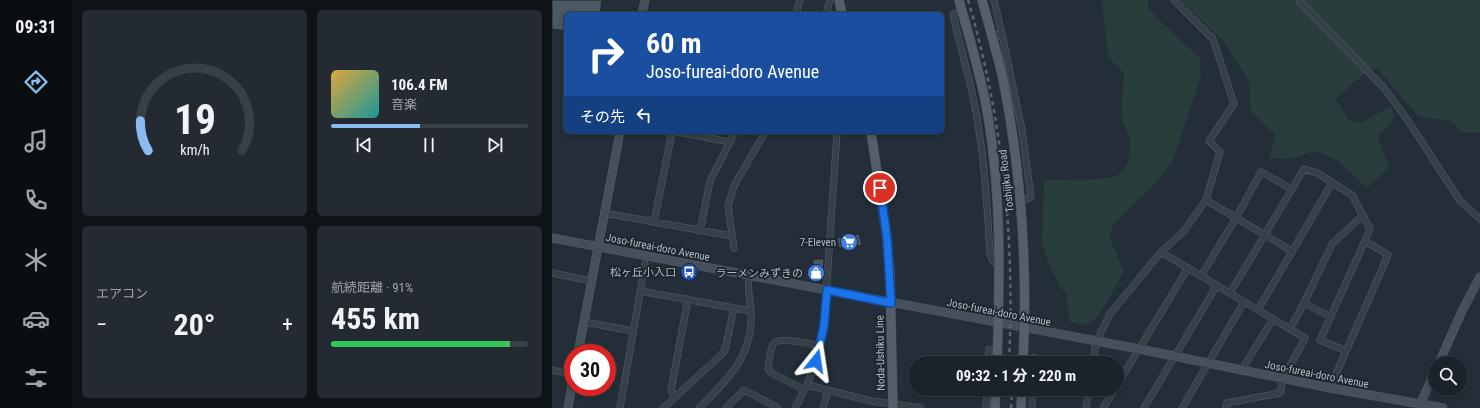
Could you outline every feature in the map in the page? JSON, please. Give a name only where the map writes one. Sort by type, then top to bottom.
[{"type":"main road","points":[[838,0],[841,12]]},
{"type":"main road","name":"Toshijiku Road","points":[[959,0],[982,86],[991,138],[999,226],[997,356]]},
{"type":"main road","name":"Toshijiku Road","points":[[982,0],[1003,78],[1018,166],[1022,201],[1026,282],[1023,356]]},
{"type":"main road","name":"Noda-Ushiku Line","points":[[871,134],[887,238],[891,303],[893,406]]},
{"type":"main road","points":[[992,396],[995,408]]},
{"type":"main road","points":[[1021,408],[1022,396]]},
{"type":"street","points":[[642,12],[645,0]]},
{"type":"street","points":[[797,12],[800,0]]},
{"type":"street","points":[[827,12],[830,0]]},
{"type":"street","points":[[994,0],[1022,130],[1031,197],[1022,201]]},
{"type":"street","points":[[1094,356],[1096,342],[1110,314],[1118,302],[1160,252],[1184,231],[1206,200],[1220,152],[1209,141],[1234,104],[1213,39],[1174,2],[1174,0]]},
{"type":"street","points":[[1299,0],[1384,88],[1409,122],[1460,201],[1480,219]]},
{"type":"street","points":[[991,36],[1002,34]]},
{"type":"street","points":[[580,344],[620,134]]},
{"type":"street","points":[[654,222],[672,134]]},
{"type":"street","points":[[688,134],[730,142]]},
{"type":"street","points":[[700,231],[710,181],[734,134]]},
{"type":"street","points":[[734,248],[728,206],[734,186],[764,134]]},
{"type":"street","points":[[795,408],[806,388],[820,346],[824,326],[837,134]]},
{"type":"street","points":[[1230,293],[1304,169],[1317,173],[1352,196],[1370,229],[1320,340],[1346,351]]},
{"type":"street","points":[[1201,276],[1262,172],[1292,189]]},
{"type":"street","points":[[1258,310],[1332,183]]},
{"type":"street","points":[[1206,200],[1292,251]]},
{"type":"street","points":[[604,213],[732,236]]},
{"type":"street","points":[[1290,329],[1332,244],[1363,215]]},
{"type":"street","name":"Joso-fureai-doro Avenue","points":[[552,238],[1174,356],[1241,371],[1420,406],[1443,408]]},
{"type":"street","points":[[1330,388],[1388,255],[1365,241]]},
{"type":"street","points":[[1160,252],[1305,338],[1282,379],[1280,393],[1227,403],[1226,408]]},
{"type":"street","points":[[620,408],[645,264]]},
{"type":"street","points":[[1124,374],[1188,268]]},
{"type":"street","points":[[552,273],[592,281]]},
{"type":"street","points":[[699,408],[727,381],[747,346],[751,311],[747,285],[749,276]]},
{"type":"street","points":[[1442,356],[1462,311],[1480,277]]},
{"type":"street","points":[[1144,408],[1217,286]]},
{"type":"street","points":[[640,291],[751,311]]},
{"type":"street","points":[[675,397],[671,390],[688,299]]},
{"type":"street","points":[[1182,408],[1244,302]]},
{"type":"street","points":[[1304,303],[1331,317]]},
{"type":"street","points":[[663,408],[725,350],[734,308]]},
{"type":"street","points":[[1241,371],[1273,319]]},
{"type":"street","points":[[584,322],[633,331]]},
{"type":"street","points":[[820,346],[789,340],[777,341],[773,344],[768,369],[770,372],[806,388],[893,406],[920,408]]},
{"type":"street","points":[[988,356],[989,349]]},
{"type":"street","points":[[552,370],[564,373]]},
{"type":"street","points":[[1420,406],[1428,387]]},
{"type":"street","points":[[726,408],[744,390],[778,408]]},
{"type":"street","points":[[823,408],[828,392]]},
{"type":"street","points":[[568,408],[570,396]]},
{"type":"street","points":[[986,408],[991,396]]},
{"type":"street","points":[[1032,408],[1033,396]]},
{"type":"street","points":[[1086,408],[1088,396]]},
{"type":"street","points":[[1103,408],[1111,396]]},
{"type":"street","points":[[868,408],[870,401]]},
{"type":"green space","points":[[1102,0],[1148,0],[1148,7],[1160,21],[1200,58],[1201,76],[1172,163],[1155,184],[1112,225],[1110,239],[1124,272],[1097,318],[1084,325],[1070,322],[1066,293],[1060,287],[1049,265],[1042,243],[1044,180],[1098,179],[1117,176],[1129,162],[1130,140],[1121,116],[1124,73],[1108,57]]},
{"type":"green space","points":[[1182,0],[1480,0],[1480,133],[1463,133],[1451,121],[1427,118],[1416,114],[1377,68],[1364,74],[1336,99],[1348,119],[1361,123],[1391,106],[1394,116],[1391,123],[1378,136],[1389,168],[1367,188],[1338,161],[1317,151],[1289,159],[1269,158],[1275,134],[1251,111],[1249,82],[1224,42],[1183,3]]},
{"type":"building","points":[[552,0],[602,0],[600,12],[564,12],[564,31],[552,29]]},
{"type":"building","name":"7-Eleven","points":[[859,234],[862,245],[839,248],[837,238]]},
{"type":"building","points":[[813,259],[824,259],[823,275],[813,275]]},
{"type":"railway","points":[[968,0],[990,89],[1004,180],[1010,271],[1009,356]]},
{"type":"railway","points":[[1011,408],[1012,396]]},
{"type":"place","name":"7-Eleven","points":[[849,242]]},
{"type":"place","name":"松ヶ丘小入口","points":[[689,272]]},
{"type":"place","name":"ラーメンみずきの","points":[[816,273]]},
{"type":"route","points":[[816,361],[824,326],[827,290],[891,303],[887,238],[880,188]]}]
